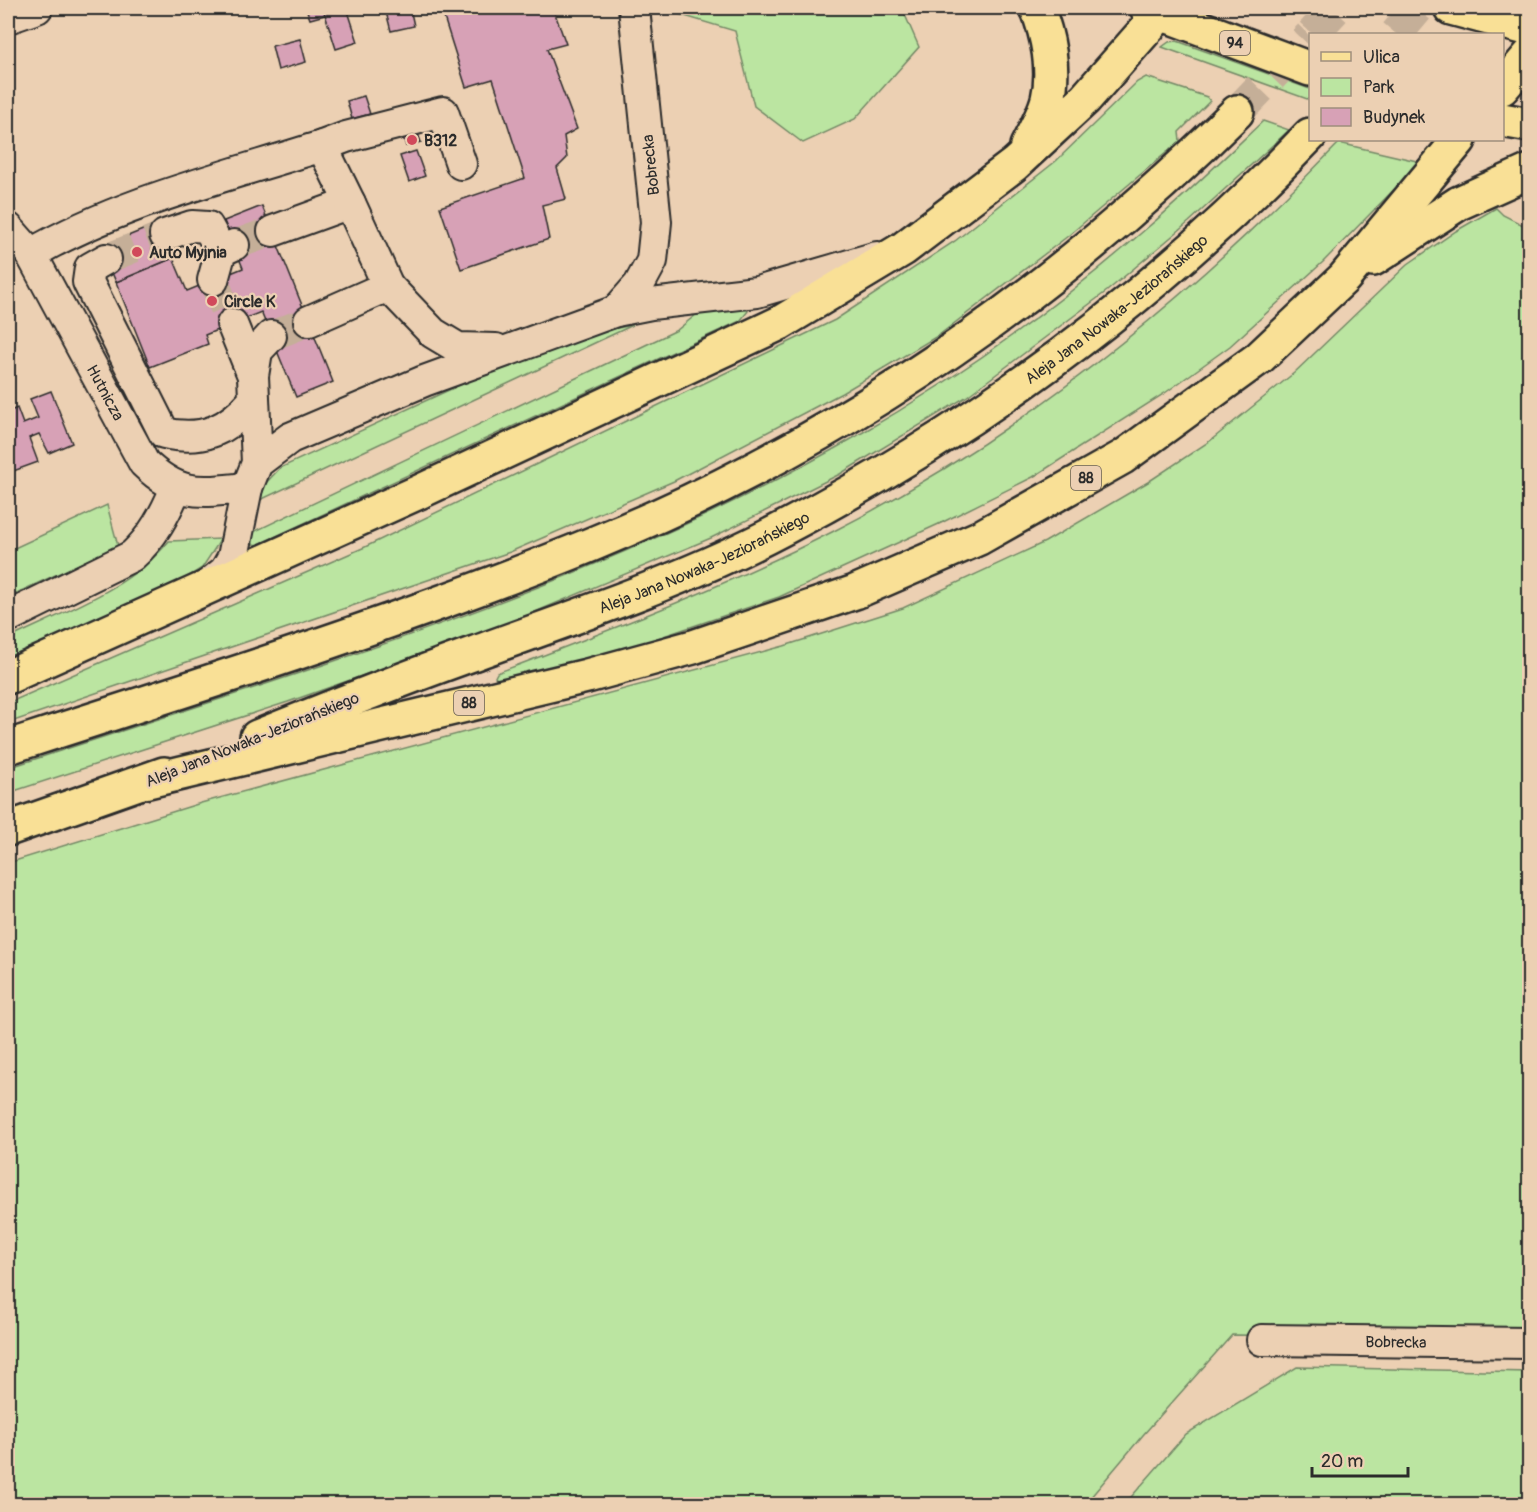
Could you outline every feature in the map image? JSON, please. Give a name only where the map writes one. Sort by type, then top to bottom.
[{"type":"main road","points":[[1015,164],[1027,145],[1048,99],[1049,53],[1046,30],[1037,8]]},
{"type":"main road","points":[[1451,8],[1530,29]]},
{"type":"main road","points":[[8,676],[209,584],[419,492],[770,328],[903,249],[1015,164],[1085,99],[1158,10]]},
{"type":"main road","name":"94","points":[[1158,10],[1309,68]]},
{"type":"main road","points":[[1504,87],[1530,55]]},
{"type":"main road","points":[[8,747],[344,637],[504,579],[636,526],[752,470],[844,420],[976,334],[1128,215],[1168,180],[1237,112]]},
{"type":"main road","points":[[1504,120],[1530,125]]},
{"type":"main road","name":"Aleja Jana Nowaka-Jeziorańskiego","points":[[8,829],[144,782],[408,677],[664,582],[783,529],[931,444],[1035,376],[1156,281],[1250,198],[1309,136]]},
{"type":"main road","name":"88","points":[[144,782],[586,676],[693,647],[855,592],[979,538],[1123,457],[1259,358],[1344,278],[1459,141]]},
{"type":"main road","points":[[1344,278],[1459,203],[1530,171]]},
{"type":"street","points":[[8,18],[37,8]]},
{"type":"street","name":"Bobrecka","points":[[616,311],[639,285],[652,261],[656,222],[634,8]]},
{"type":"street","points":[[31,254],[62,236],[154,200],[346,137],[443,111],[461,164]]},
{"type":"street","points":[[322,146],[388,286],[433,333],[458,348],[505,350]]},
{"type":"street","points":[[273,231],[350,203]]},
{"type":"street","points":[[165,235],[192,226],[208,227],[227,248],[213,280]]},
{"type":"street","name":"Hutnicza","points":[[8,228],[31,254],[144,464],[176,488],[201,492],[252,476]]},
{"type":"street","points":[[252,476],[291,438],[505,350],[616,311],[651,304],[757,292],[903,249]]},
{"type":"street","points":[[106,259],[90,268],[88,282],[164,433],[186,438],[209,433],[238,418],[253,388],[232,324]]},
{"type":"street","points":[[309,321],[388,286]]},
{"type":"street","points":[[209,584],[225,571],[233,557],[252,476],[253,388],[257,351],[271,336]]},
{"type":"street","points":[[8,617],[132,555],[146,543],[156,528],[176,488]]},
{"type":"street","name":"Bobrecka","points":[[1262,1340],[1530,1343]]},
{"type":"green space","points":[[658,8],[902,8],[919,47],[855,119],[803,143],[754,106],[735,31]]},
{"type":"green space","points":[[1177,41],[1309,89],[1309,100],[1162,47],[1169,42]]},
{"type":"green space","points":[[1146,77],[1207,97],[1210,101],[1179,132],[1180,141],[1068,236],[939,335],[842,393],[674,481],[510,552],[8,723],[8,703],[365,547],[835,320],[955,241],[1056,161],[1137,82]]},
{"type":"green space","points":[[1263,121],[1289,130],[1189,222],[1107,291],[966,397],[840,474],[711,538],[492,630],[288,702],[8,793],[8,768],[333,662],[440,624],[652,539],[755,491],[855,437],[932,390],[1006,340],[1113,257],[1177,202]]},
{"type":"green space","points":[[1339,143],[1421,162],[1323,262],[1230,346],[1165,393],[1033,477],[941,523],[779,597],[640,644],[498,681],[495,677],[497,673],[666,607],[791,552],[903,494],[971,452],[1102,359],[1164,308],[1283,200]]},
{"type":"green space","points":[[1496,208],[1503,215],[1529,228],[1529,1338],[1232,1335],[1085,1504],[8,1504],[8,863],[201,803],[784,646],[903,608],[1045,542],[1148,482],[1210,441],[1294,373],[1408,264],[1456,231]]},
{"type":"green space","points":[[746,306],[748,311],[740,321],[257,545],[249,543],[247,535],[677,330],[697,314]]},
{"type":"green space","points":[[633,325],[258,501],[265,484],[280,468],[503,365],[592,333]]},
{"type":"green space","points":[[107,505],[118,546],[8,597],[8,551]]},
{"type":"green space","points":[[221,539],[202,568],[178,583],[8,663],[8,639],[73,609],[115,586],[153,558],[169,541]]},
{"type":"green space","points":[[1297,1367],[1529,1372],[1529,1504],[1125,1504],[1186,1434]]},
{"type":"building","points":[[306,8],[323,8],[325,15],[310,19]]},
{"type":"building","points":[[323,8],[347,8],[358,42],[336,49]]},
{"type":"building","points":[[385,8],[410,8],[414,26],[391,31]]},
{"type":"building","points":[[441,8],[553,8],[566,44],[547,49],[577,129],[564,136],[567,158],[557,168],[566,199],[542,205],[549,239],[461,269],[440,207],[525,178],[493,79],[466,87]]},
{"type":"building","points":[[300,39],[306,62],[278,70],[272,46]]},
{"type":"building","points":[[364,96],[370,114],[352,119],[347,101]]},
{"type":"building","name":"B312","points":[[417,131],[421,142],[406,146],[403,137]]},
{"type":"building","points":[[416,151],[425,176],[409,182],[400,156]]},
{"type":"building","name":"Circle K","points":[[262,206],[333,382],[296,397],[261,312],[205,335],[208,344],[150,367],[116,282],[173,258],[187,291],[243,268],[224,221]]},
{"type":"building","name":"Auto Myjnia","points":[[160,223],[173,258],[116,282],[101,247]]},
{"type":"building","points":[[51,391],[72,443],[49,453],[39,434],[29,438],[38,462],[8,473],[8,412],[17,408],[23,424],[38,418],[30,399]]},
{"type":"tunnel","points":[[1313,33],[1336,8]]},
{"type":"tunnel","points":[[1397,33],[1418,8]]},
{"type":"tunnel","points":[[1237,112],[1309,37]]},
{"type":"tunnel","points":[[234,245],[273,231]]},
{"type":"tunnel","points":[[106,259],[165,235]]},
{"type":"tunnel","points":[[213,280],[232,324]]},
{"type":"tunnel","points":[[271,336],[309,321]]},
{"type":"place","name":"B312","points":[[412,140]]},
{"type":"place","name":"Auto Myjnia","points":[[137,252]]},
{"type":"place","name":"Circle K","points":[[212,301]]}]
